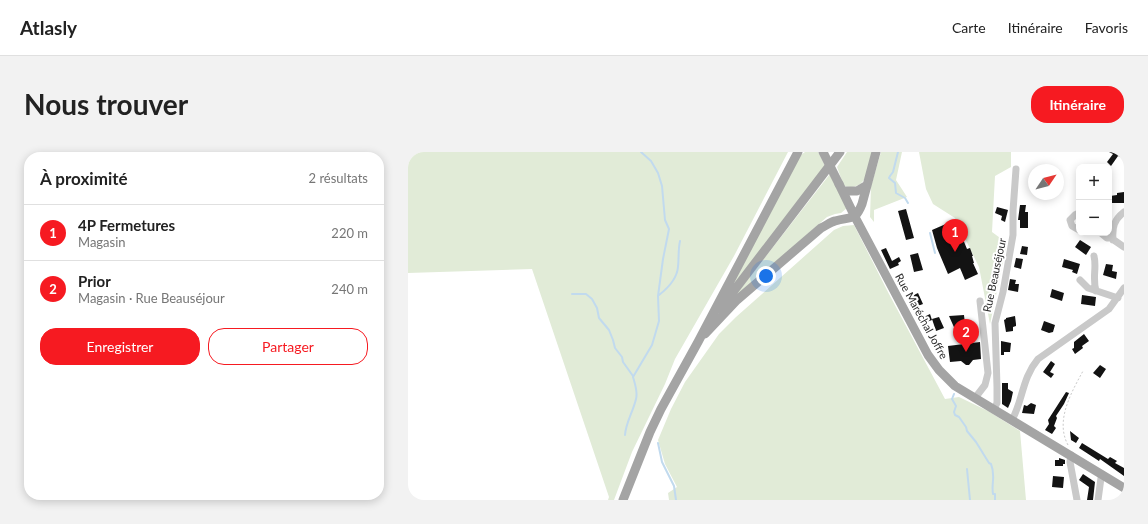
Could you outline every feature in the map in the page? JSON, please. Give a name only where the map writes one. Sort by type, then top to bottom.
[{"type":"main road","points":[[623,500],[650,432],[661,409],[798,152]]},
{"type":"main road","name":"Rue Maréchal Joffre","points":[[823,152],[855,217],[928,356],[939,370],[955,386],[1124,488]]},
{"type":"main road","points":[[698,342],[727,299],[840,152]]},
{"type":"main road","points":[[698,342],[737,300],[821,228],[837,220],[855,217],[862,204],[876,152]]},
{"type":"main road","points":[[841,187],[857,191],[867,185]]},
{"type":"street","name":"Rue Beauséjour","points":[[994,409],[997,403],[995,323],[1003,292],[1013,235],[1016,169]]},
{"type":"street","points":[[1124,212],[1115,220],[1111,237],[1124,246]]},
{"type":"street","points":[[1076,214],[1070,220],[1072,226],[1076,228]]},
{"type":"street","points":[[1094,256],[1094,282],[1096,291]]},
{"type":"street","points":[[1080,280],[1088,288],[1118,298]]},
{"type":"street","points":[[1012,420],[1024,382],[1031,368],[1038,359],[1109,309],[1124,288]]},
{"type":"street","points":[[975,398],[985,385],[988,373],[980,301]]},
{"type":"street","points":[[1069,454],[1077,500]]},
{"type":"street","points":[[1098,500],[1100,478],[1102,474]]},
{"type":"path","points":[[1069,454],[1069,447],[1063,435],[1064,415],[1070,394],[1083,371]]},
{"type":"green space","points":[[408,152],[788,152],[734,256],[675,359],[665,384],[632,452],[614,500],[608,500],[609,497],[532,269],[408,273]]},
{"type":"green space","points":[[805,152],[818,152],[825,166],[735,283],[733,280],[797,158]]},
{"type":"green space","points":[[847,152],[873,152],[868,172],[858,186],[844,186],[837,167]]},
{"type":"green space","points":[[881,152],[902,152],[896,180],[907,197],[874,210],[874,222],[870,217],[871,186]]},
{"type":"green space","points":[[919,152],[1011,152],[1011,167],[995,176],[992,232],[1007,243],[990,324],[979,267],[955,218],[933,204],[926,189]]},
{"type":"green space","points":[[830,174],[847,208],[841,213],[827,217],[731,301]]},
{"type":"green space","points":[[854,225],[945,399],[959,397],[988,411],[1020,431],[1026,500],[669,500],[668,493],[677,487],[665,464],[658,440],[671,409],[685,382],[719,334],[736,317],[834,230],[843,226]]},
{"type":"building","points":[[1109,152],[1124,152],[1124,158],[1118,156],[1112,165],[1109,164],[1107,162],[1113,154]]},
{"type":"building","points":[[1124,192],[1124,203],[1112,203],[1112,196],[1117,195],[1117,193]]},
{"type":"building","points":[[1020,205],[1026,205],[1025,212],[1028,212],[1028,228],[1020,228],[1020,220],[1018,220]]},
{"type":"building","points":[[997,207],[1008,210],[1005,222],[1001,220],[1002,216],[995,213]]},
{"type":"building","points":[[906,209],[914,238],[906,240],[898,211]]},
{"type":"building","points":[[955,220],[967,249],[970,248],[973,256],[973,263],[978,274],[965,280],[960,268],[948,274],[937,248],[932,230]]},
{"type":"building","points":[[1080,240],[1091,247],[1086,255],[1075,247]]},
{"type":"building","points":[[1022,246],[1028,247],[1027,255],[1020,254]]},
{"type":"building","points":[[886,248],[892,261],[899,257],[901,261],[898,263],[899,265],[890,269],[881,250]]},
{"type":"building","points":[[918,253],[923,270],[914,272],[910,255]]},
{"type":"building","points":[[1016,258],[1023,259],[1021,269],[1014,267]]},
{"type":"building","points":[[1064,259],[1080,264],[1077,274],[1072,272],[1073,270],[1062,267]]},
{"type":"building","points":[[1106,264],[1113,265],[1112,271],[1117,272],[1116,279],[1103,275]]},
{"type":"building","points":[[1010,279],[1016,280],[1015,284],[1019,284],[1018,292],[1008,290]]},
{"type":"building","points":[[1052,289],[1064,293],[1062,301],[1050,297]]},
{"type":"building","points":[[918,293],[923,304],[915,307],[910,297]]},
{"type":"building","points":[[1082,295],[1096,297],[1095,306],[1081,304]]},
{"type":"building","points":[[930,314],[932,320],[924,323],[922,318]]},
{"type":"building","points":[[964,315],[966,333],[957,334],[949,316]]},
{"type":"building","points":[[1015,316],[1016,326],[1013,327],[1013,331],[1006,332],[1004,320]]},
{"type":"building","points":[[939,317],[944,328],[936,331],[932,319]]},
{"type":"building","points":[[1044,321],[1055,325],[1053,332],[1049,333],[1041,330]]},
{"type":"building","points":[[1084,334],[1089,341],[1075,354],[1072,349],[1074,348],[1074,342]]},
{"type":"building","points":[[1001,341],[1011,343],[1010,352],[1004,352],[1004,355],[1001,355]]},
{"type":"building","points":[[980,342],[981,359],[973,360],[969,365],[966,365],[961,361],[950,362],[948,346]]},
{"type":"building","points":[[1051,361],[1055,364],[1050,372],[1054,374],[1051,378],[1043,372]]},
{"type":"building","points":[[1100,365],[1106,369],[1100,378],[1093,373]]},
{"type":"building","points":[[1002,383],[1008,383],[1008,389],[1013,392],[1008,408],[1002,404]]},
{"type":"building","points":[[1066,392],[1069,393],[1056,416],[1057,418],[1054,426],[1056,428],[1052,434],[1045,430],[1049,424],[1048,420]]},
{"type":"building","points":[[1031,403],[1036,405],[1034,414],[1022,413],[1024,405],[1027,406]]},
{"type":"building","points":[[1070,431],[1079,438],[1076,443],[1071,440]]},
{"type":"building","points":[[1082,443],[1108,459],[1110,457],[1117,461],[1115,463],[1124,468],[1124,476],[1100,459],[1099,461],[1079,448]]},
{"type":"building","points":[[1059,458],[1065,460],[1065,464],[1063,464],[1063,466],[1055,466],[1055,460],[1059,460]]},
{"type":"building","points":[[1083,474],[1095,482],[1093,500],[1087,500],[1089,487],[1079,480]]},
{"type":"building","points":[[1053,476],[1064,477],[1063,488],[1052,487]]},
{"type":"waterway","points":[[625,435],[637,396],[633,377],[652,345],[659,321],[658,296],[669,229],[665,220],[662,186],[658,173],[651,161],[641,152]]},
{"type":"waterway","points":[[898,152],[893,172],[889,178],[895,183],[896,193],[905,198],[908,203]]},
{"type":"waterway","points":[[930,233],[935,253]]},
{"type":"waterway","points":[[659,295],[669,286],[676,275],[680,241]]},
{"type":"waterway","points":[[572,294],[586,294],[592,299],[597,308],[599,318],[609,330],[615,348],[633,376]]},
{"type":"waterway","points":[[954,394],[952,399],[956,406],[954,412],[955,415],[959,417],[967,431],[991,464],[993,472],[993,494],[995,494],[995,500]]},
{"type":"waterway","points":[[658,443],[662,462],[674,486],[676,500]]},
{"type":"waterway","points":[[967,469],[970,500]]},
{"type":"place","name":"4P Fermetures","points":[[955,252]]},
{"type":"place","name":"Prior","points":[[966,352]]}]
